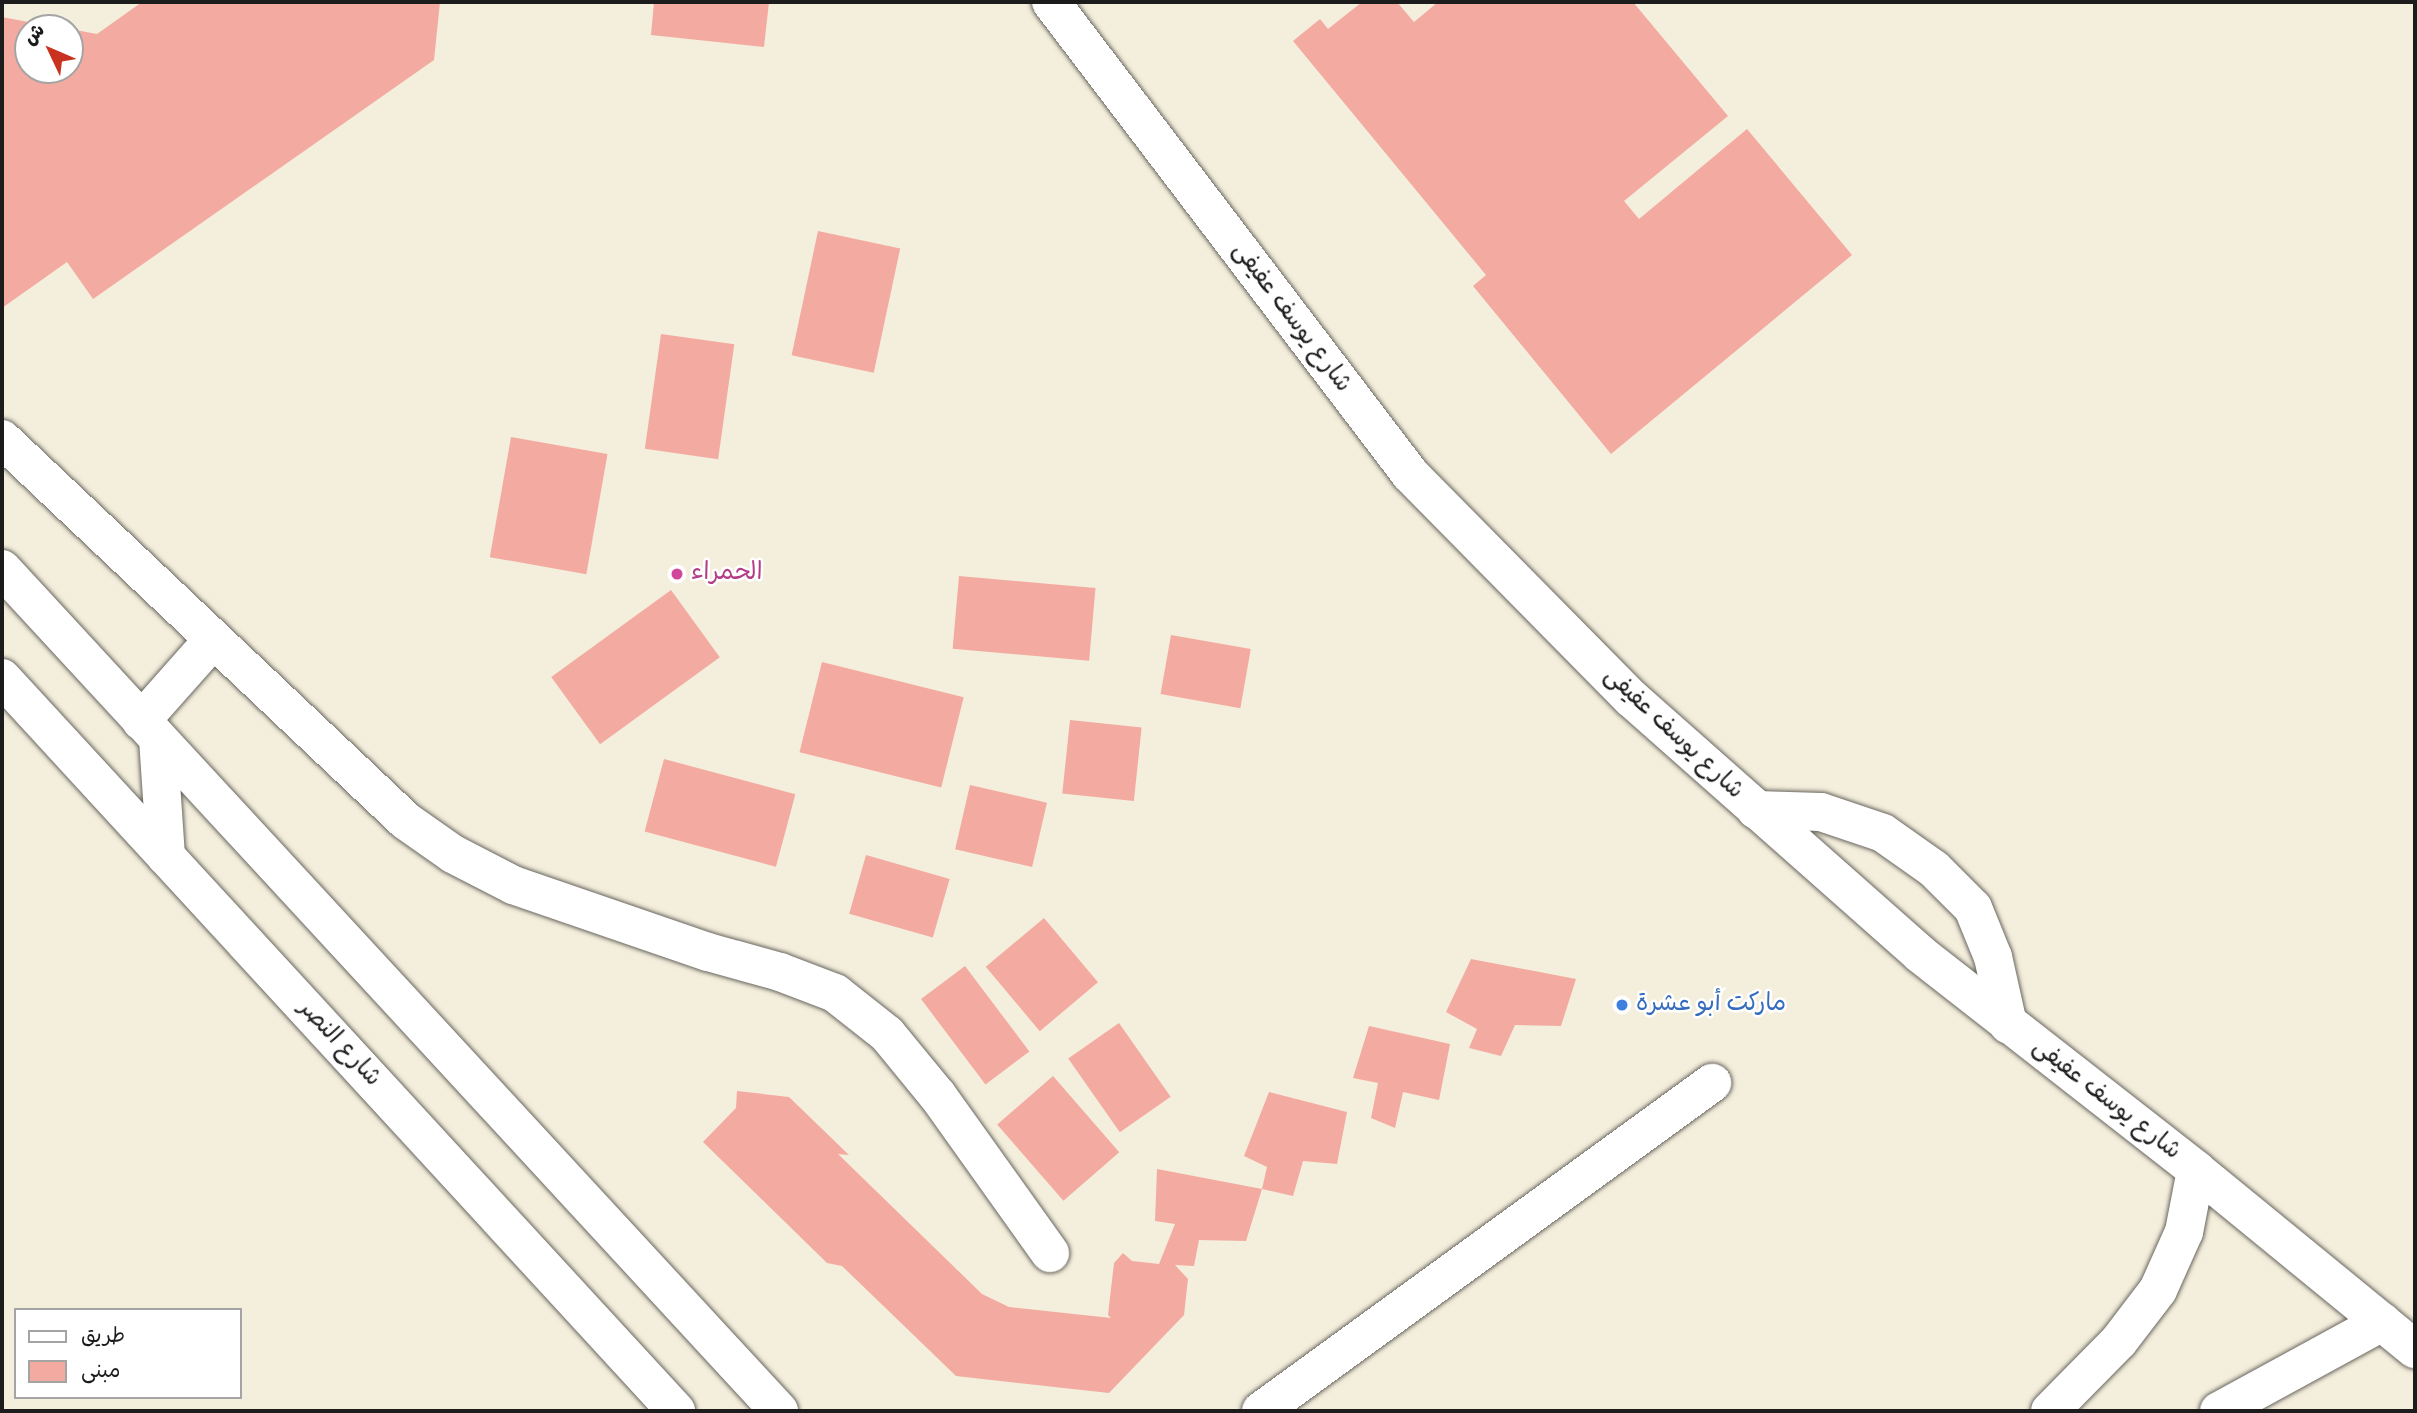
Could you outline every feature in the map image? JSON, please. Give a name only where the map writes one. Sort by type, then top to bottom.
[{"type":"street","name":"شارع يوسف عفيفى","points":[[1051,2],[1410,474],[1631,698],[1920,954],[2196,1170],[2415,1349]]},
{"type":"street","points":[[2,439],[406,821],[453,854],[513,885],[708,952],[780,972],[835,993],[887,1034],[921,1075],[1050,1253]]},
{"type":"street","points":[[2,569],[779,1411]]},
{"type":"street","points":[[166,857],[149,730],[214,639]]},
{"type":"street","name":"شارع النصر","points":[[2,678],[676,1411]]},
{"type":"street","points":[[1756,810],[1821,812],[1871,828],[1883,833],[1934,869],[1973,908],[1993,957],[2008,1024]]},
{"type":"street","points":[[1261,1411],[1712,1083]]},
{"type":"street","points":[[2050,1411],[2119,1341],[2158,1290],[2184,1232],[2196,1170]]},
{"type":"street","points":[[2219,1411],[2382,1322]]},
{"type":"building","points":[[142,2],[440,2],[434,60],[93,299],[67,262],[2,308],[2,17],[14,19],[14,84],[84,84],[84,32],[97,34]]},
{"type":"building","points":[[654,2],[769,2],[764,47],[651,35]]},
{"type":"building","points":[[1362,2],[1397,2],[1414,22],[1438,2],[1633,2],[1728,116],[1624,201],[1639,219],[1747,129],[1852,255],[1611,454],[1473,286],[1486,275],[1293,41],[1320,19],[1328,29]]},
{"type":"building","points":[[818,231],[900,248],[874,373],[792,355]]},
{"type":"building","points":[[661,334],[734,344],[718,459],[645,449]]},
{"type":"building","points":[[511,437],[608,454],[586,574],[490,557]]},
{"type":"building","points":[[959,576],[1095,588],[1089,661],[953,649]]},
{"type":"building","points":[[671,590],[720,657],[600,744],[551,677]]},
{"type":"building","points":[[1171,635],[1251,649],[1240,708],[1161,694]]},
{"type":"building","points":[[822,662],[964,697],[941,788],[800,752]]},
{"type":"building","points":[[1070,720],[1142,728],[1134,801],[1062,794]]},
{"type":"building","points":[[664,759],[795,794],[776,867],[645,831]]},
{"type":"building","points":[[970,785],[1047,803],[1032,867],[955,849]]},
{"type":"building","points":[[866,855],[950,879],[933,938],[849,914]]},
{"type":"building","points":[[1044,918],[1098,982],[1040,1031],[986,967]]},
{"type":"building","points":[[1471,959],[1576,979],[1561,1026],[1515,1025],[1501,1056],[1469,1048],[1477,1029],[1446,1012]]},
{"type":"building","points":[[965,966],[1029,1051],[985,1085],[921,999]]},
{"type":"building","points":[[1119,1023],[1171,1097],[1120,1132],[1068,1059]]},
{"type":"building","points":[[1369,1026],[1450,1044],[1439,1100],[1403,1092],[1395,1128],[1371,1118],[1378,1083],[1353,1078]]},
{"type":"building","points":[[1053,1076],[1119,1152],[1063,1201],[997,1125]]},
{"type":"building","points":[[737,1091],[789,1097],[849,1155],[838,1154],[982,1294],[1009,1307],[1111,1318],[1108,1315],[1114,1263],[1123,1253],[1132,1261],[1159,1264],[1175,1224],[1155,1221],[1157,1169],[1262,1189],[1246,1241],[1199,1240],[1194,1266],[1175,1265],[1188,1279],[1184,1315],[1109,1393],[956,1376],[842,1266],[827,1263],[703,1142],[736,1108]]},
{"type":"building","points":[[1269,1092],[1347,1112],[1337,1164],[1303,1161],[1293,1196],[1262,1189],[1267,1167],[1244,1156]]},
{"type":"place","name":"الحمراء","points":[[677,574]]},
{"type":"place","name":"ماركت أبو عشرة","points":[[1622,1005]]}]
